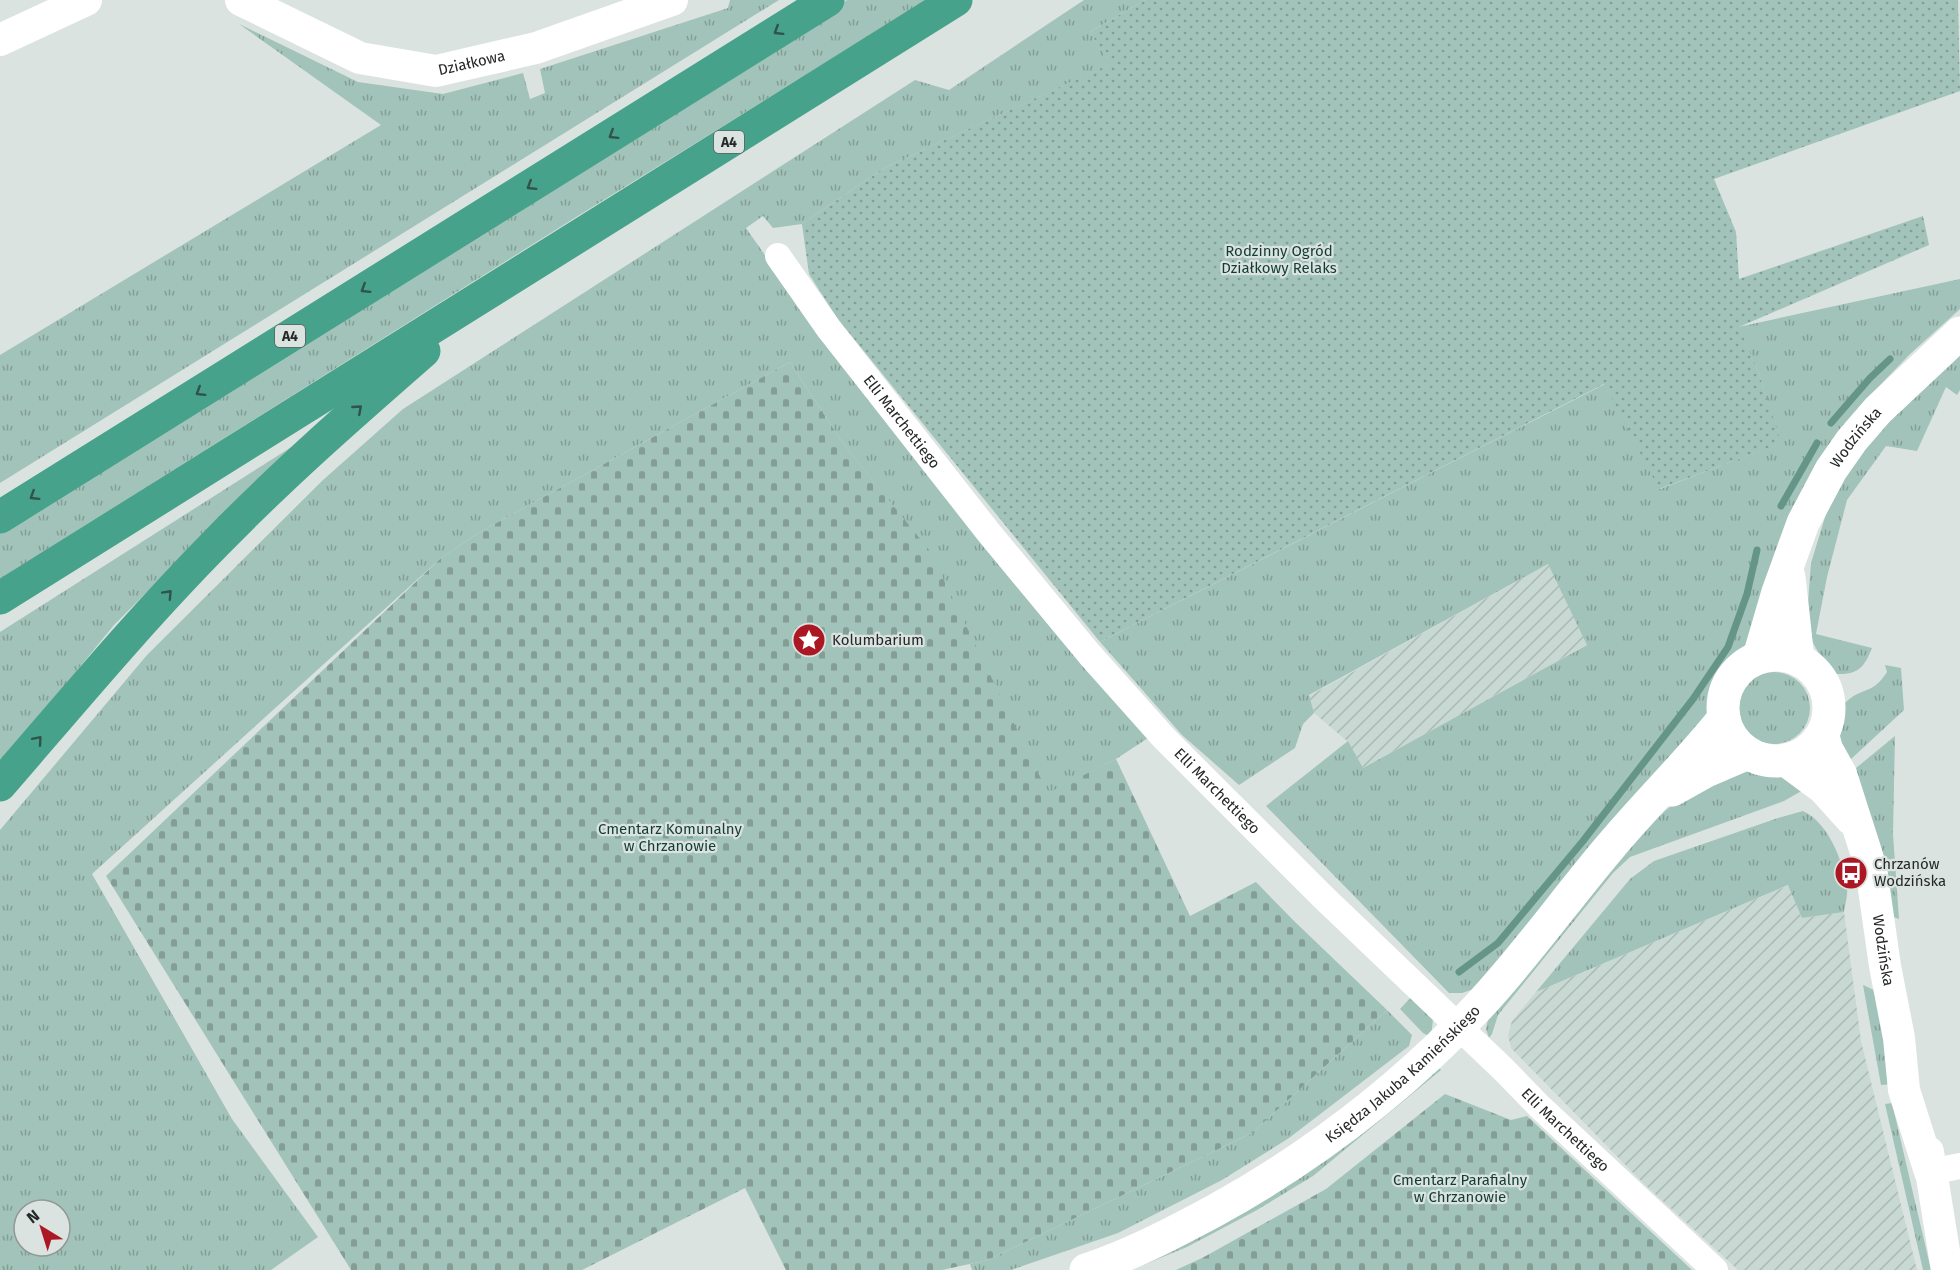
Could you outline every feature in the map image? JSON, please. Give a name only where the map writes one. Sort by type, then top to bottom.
[{"type":"highway","name":"A4","points":[[0,517],[828,0]]},
{"type":"highway","name":"A4","points":[[0,598],[956,0]]},
{"type":"highway","points":[[0,785],[128,637],[215,543],[314,447],[503,283]]},
{"type":"main road","name":"Wodzińska","points":[[1759,657],[1778,592],[1808,513],[1840,457],[1878,410],[1960,333]]},
{"type":"main road","name":"Wodzińska","points":[[1788,568],[1798,659]]},
{"type":"main road","points":[[1778,654],[1798,659],[1816,672],[1827,692],[1829,714],[1822,734],[1807,751],[1785,760],[1770,760],[1748,753],[1731,735],[1724,718],[1723,703],[1730,681],[1745,664],[1759,657],[1778,654]]},
{"type":"main road","name":"Księdza Jakuba Kamieńskiego","points":[[1086,1270],[1128,1254],[1231,1201],[1293,1163],[1378,1100],[1459,1026],[1499,984],[1615,840],[1724,718]]},
{"type":"main road","name":"Księdza Jakuba Kamieńskiego","points":[[1654,799],[1706,771],[1748,753]]},
{"type":"street","points":[[0,40],[86,0]]},
{"type":"street","name":"Działkowa","points":[[241,0],[360,58],[436,71],[536,48],[637,6],[672,0]]},
{"type":"street","name":"Elli Marchettiego","points":[[778,256],[829,329],[911,436],[1090,655],[1164,738],[1322,896],[1600,1164],[1715,1270]]},
{"type":"street","name":"Wodzińska","points":[[1822,734],[1827,749],[1841,774],[1871,868],[1899,1038],[1918,1088],[1926,1124],[1945,1169],[1947,1270]]},
{"type":"street","name":"Wodzińska","points":[[1785,760],[1823,788],[1859,829]]},
{"type":"shaded area","points":[[1548,564],[1588,644],[1363,768],[1347,741],[1314,713],[1309,696]]},
{"type":"shaded area","points":[[1789,885],[1802,918],[1844,912],[1861,1041],[1917,1270],[1738,1270],[1642,1182],[1511,1048],[1508,1035],[1512,1021],[1536,992]]},
{"type":"green space","points":[[730,0],[779,0],[0,483],[0,355],[381,125],[239,24],[358,82],[443,94],[523,73],[530,99],[545,93],[540,69],[728,8]]},
{"type":"green space","points":[[847,0],[927,0],[0,579],[0,530]]},
{"type":"green space","points":[[1084,0],[1145,0],[1090,32],[1111,64],[884,168],[802,224],[773,228],[763,216],[746,228],[832,351],[1148,738],[1116,759],[1048,794],[929,551],[842,442],[790,362],[478,533],[440,559],[92,874],[232,1119],[318,1237],[271,1270],[0,1270],[0,830],[147,655],[323,480],[403,409],[915,80],[949,90]]},
{"type":"green space","name":"Rodzinny Ogród Działkowy Relaks","points":[[1145,0],[1958,0],[1960,91],[1714,179],[1736,232],[1739,279],[1923,216],[1929,245],[1739,327],[1759,374],[1781,443],[1659,489],[1604,384],[1100,642],[837,318],[809,274],[802,224],[884,168],[1110,64],[1090,32]]},
{"type":"green space","points":[[1960,279],[1960,309],[1910,354],[1859,407],[1754,639],[1720,674],[1713,690],[1710,714],[1477,988],[1462,993],[1449,993],[1266,806],[1348,741],[1363,768],[1587,645],[1548,564],[1309,695],[1314,713],[1303,724],[1295,748],[1239,785],[1182,735],[1100,642],[1605,384],[1660,489],[1780,443],[1759,374],[1738,327]]},
{"type":"green space","points":[[1960,353],[1960,390],[1957,395],[1946,387],[1917,451],[1886,446],[1847,500],[1827,577],[1816,634],[1872,648],[1859,669],[1849,673],[1835,674],[1823,661],[1811,639],[1808,603],[1811,563],[1826,514],[1849,466],[1887,419]]},
{"type":"green space","name":"Cmentarz Komunalny w Chrzanowie","points":[[790,362],[842,442],[929,550],[1048,793],[1116,759],[1190,916],[1256,882],[1387,1010],[1252,1133],[988,1260],[942,1270],[786,1270],[745,1188],[582,1270],[351,1270],[106,876],[440,559],[478,533]]},
{"type":"green space","points":[[293,446],[114,625],[0,765],[0,632]]},
{"type":"green space","points":[[1885,665],[1901,668],[1904,710],[1850,760],[1840,742],[1845,714],[1844,704],[1850,698],[1882,680],[1887,672]]},
{"type":"green space","points":[[1774,672],[1788,675],[1800,682],[1807,694],[1810,708],[1807,722],[1800,734],[1788,741],[1774,744],[1760,741],[1748,734],[1741,722],[1738,708],[1741,694],[1748,682],[1760,675]]},
{"type":"green space","points":[[1895,736],[1893,834],[1899,919],[1891,916],[1881,847],[1854,780],[1858,778],[1856,768]]},
{"type":"green space","points":[[1750,768],[1793,778],[1805,789],[1784,801],[1630,857],[1613,873],[1498,1015],[1489,1038],[1486,1029],[1488,1019],[1639,836],[1666,810],[1696,787]]},
{"type":"green space","points":[[1803,811],[1820,824],[1838,856],[1847,888],[1844,912],[1802,918],[1788,885],[1536,992],[1630,879],[1654,861]]},
{"type":"green space","points":[[1863,985],[1876,991],[1892,1084],[1881,1085]]},
{"type":"green space","points":[[1414,994],[1433,1019],[1431,1037],[1423,1033],[1400,1009]]},
{"type":"green space","points":[[1387,1010],[1412,1035],[1409,1046],[1289,1138],[1222,1180],[1118,1233],[1011,1270],[972,1270],[970,1264],[988,1260],[1252,1133]]},
{"type":"green space","points":[[1437,1065],[1441,1070],[1313,1176],[1257,1210],[1187,1247],[1131,1270]]},
{"type":"green space","name":"Cmentarz Parafialny w Chrzanowie","points":[[1445,1094],[1511,1120],[1527,1116],[1692,1270],[1176,1270],[1204,1257],[1326,1189]]},
{"type":"green space","points":[[1892,1103],[1931,1270],[1923,1270],[1885,1104]]},
{"type":"waterway","points":[[1831,423],[1870,378],[1890,359]]},
{"type":"waterway","points":[[1781,506],[1817,443]]},
{"type":"waterway","points":[[1459,972],[1498,943],[1583,841],[1693,699],[1728,647],[1747,594],[1757,550]]},
{"type":"place","name":"Kolumbarium","points":[[809,640]]},
{"type":"place","name":"Chrzanów Wodzińska","points":[[1851,873]]}]
